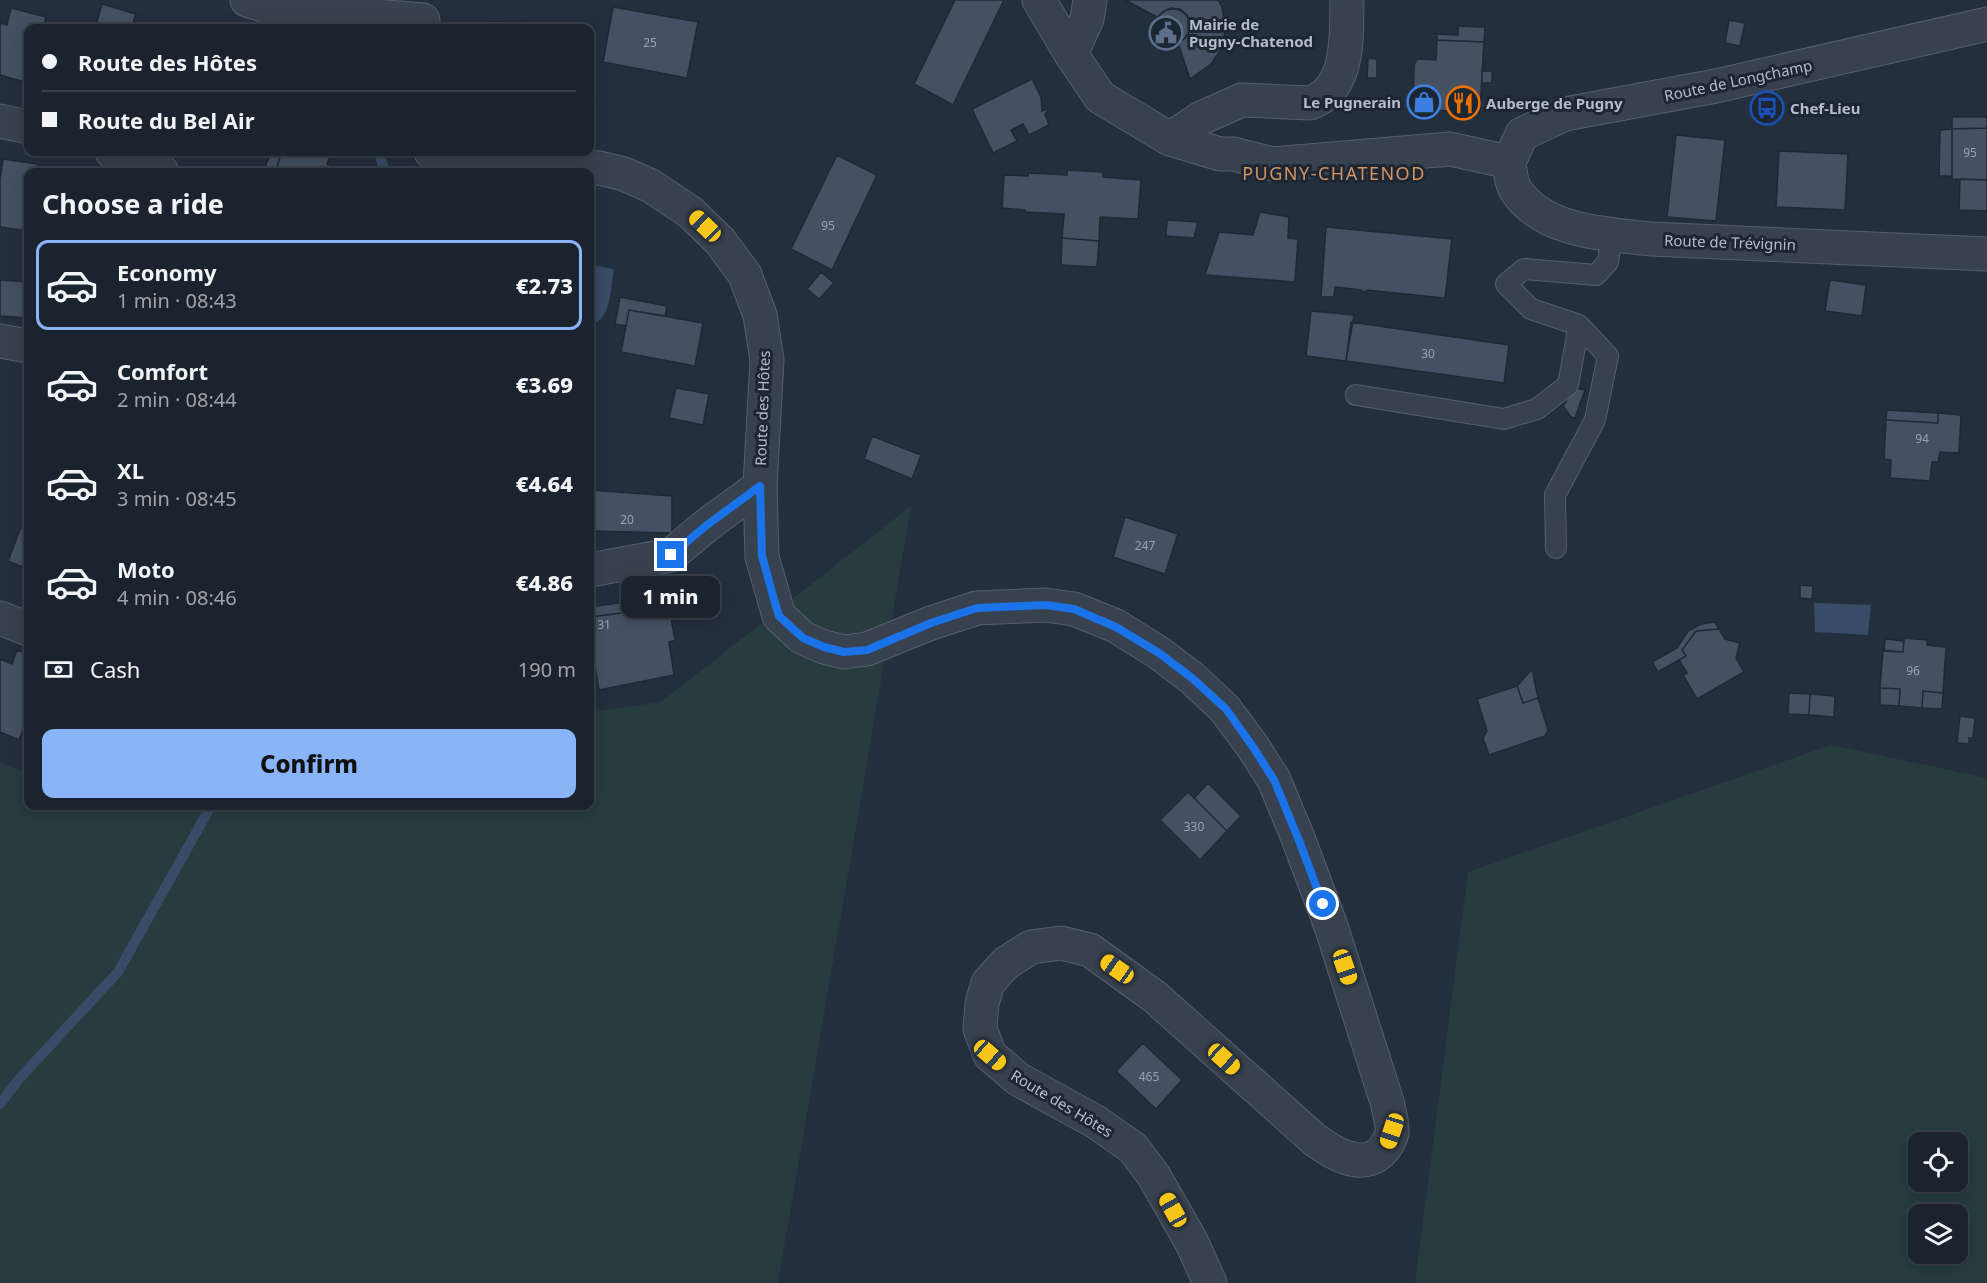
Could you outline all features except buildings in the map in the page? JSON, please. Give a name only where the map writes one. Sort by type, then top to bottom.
[{"type":"street","points":[[247,0],[269,6],[424,16]]},
{"type":"street","points":[[1039,0],[1100,97],[1170,139],[1220,154],[1233,154],[1273,164],[1450,149],[1509,162]]},
{"type":"street","points":[[1071,54],[1087,19],[1090,0]]},
{"type":"street","points":[[1170,139],[1201,118],[1242,100],[1310,103],[1319,100],[1329,91],[1339,74],[1346,51],[1347,0]]},
{"type":"street","name":"Route de Longchamp","points":[[1509,162],[1522,135],[1565,114],[1705,88],[1987,24]]},
{"type":"street","points":[[0,121],[24,126]]},
{"type":"street","points":[[122,156],[152,168]]},
{"type":"street","name":"Route des Hôtes","points":[[438,156],[599,168],[624,174],[651,186],[690,212],[720,241],[745,275],[760,315],[767,360],[760,486],[762,556],[779,616],[803,638],[844,652],[867,650],[931,623],[977,608],[1046,605],[1074,609],[1116,627],[1159,653],[1192,678],[1226,709],[1253,747],[1274,780],[1331,926],[1388,1105],[1392,1131],[1387,1146],[1373,1158],[1353,1160],[1334,1153],[1316,1140],[1155,997],[1090,950],[1061,943],[1031,948],[1006,963],[988,983],[982,1003],[981,1029],[990,1055],[1018,1079],[1096,1122],[1132,1148],[1154,1176],[1192,1243],[1210,1283]]},
{"type":"street","name":"Route de Trévignin","points":[[1509,162],[1514,188],[1534,210],[1569,226],[1612,235],[1651,239],[1987,254]]},
{"type":"street","points":[[0,341],[24,345]]},
{"type":"street","points":[[594,569],[671,555],[760,486]]},
{"type":"street","points":[[0,618],[24,627]]},
{"type":"lane","points":[[1556,548],[1556,495],[1595,420],[1608,356],[1579,325],[1531,309],[1506,284],[1524,269],[1596,275],[1608,262],[1612,235]]},
{"type":"lane","points":[[1356,395],[1504,419],[1537,409],[1568,386],[1579,325]]},
{"type":"green space","points":[[911,506],[778,1283],[0,1283],[0,762],[24,771],[24,810],[594,810],[594,711],[661,702]]},
{"type":"green space","points":[[1831,745],[1987,778],[1987,1283],[1415,1283],[1468,872]]},
{"type":"water","points":[[594,266],[614,269],[607,308],[600,319],[595,322]]},
{"type":"water","points":[[1814,603],[1871,605],[1868,635],[1815,632]]},
{"type":"waterway","points":[[380,156],[384,168]]},
{"type":"waterway","points":[[0,1104],[19,1079],[118,972],[209,810]]},
{"type":"place","name":"Mairie de Pugny-Chatenod","points":[[1166,33]]},
{"type":"place","name":"Le Pugnerain","points":[[1424,102]]},
{"type":"place","name":"Auberge de Pugny","points":[[1463,103]]},
{"type":"place","name":"Chef-Lieu","points":[[1767,108]]},
{"type":"district","name":"PUGNY-CHATENOD","points":[[1334,173]]},
{"type":"route","points":[[671,555],[760,486],[762,556],[779,616],[803,638],[824,647],[844,652],[867,650],[931,623],[977,608],[1046,605],[1074,609],[1116,627],[1159,653],[1192,678],[1226,709],[1274,780],[1323,904]]}]
